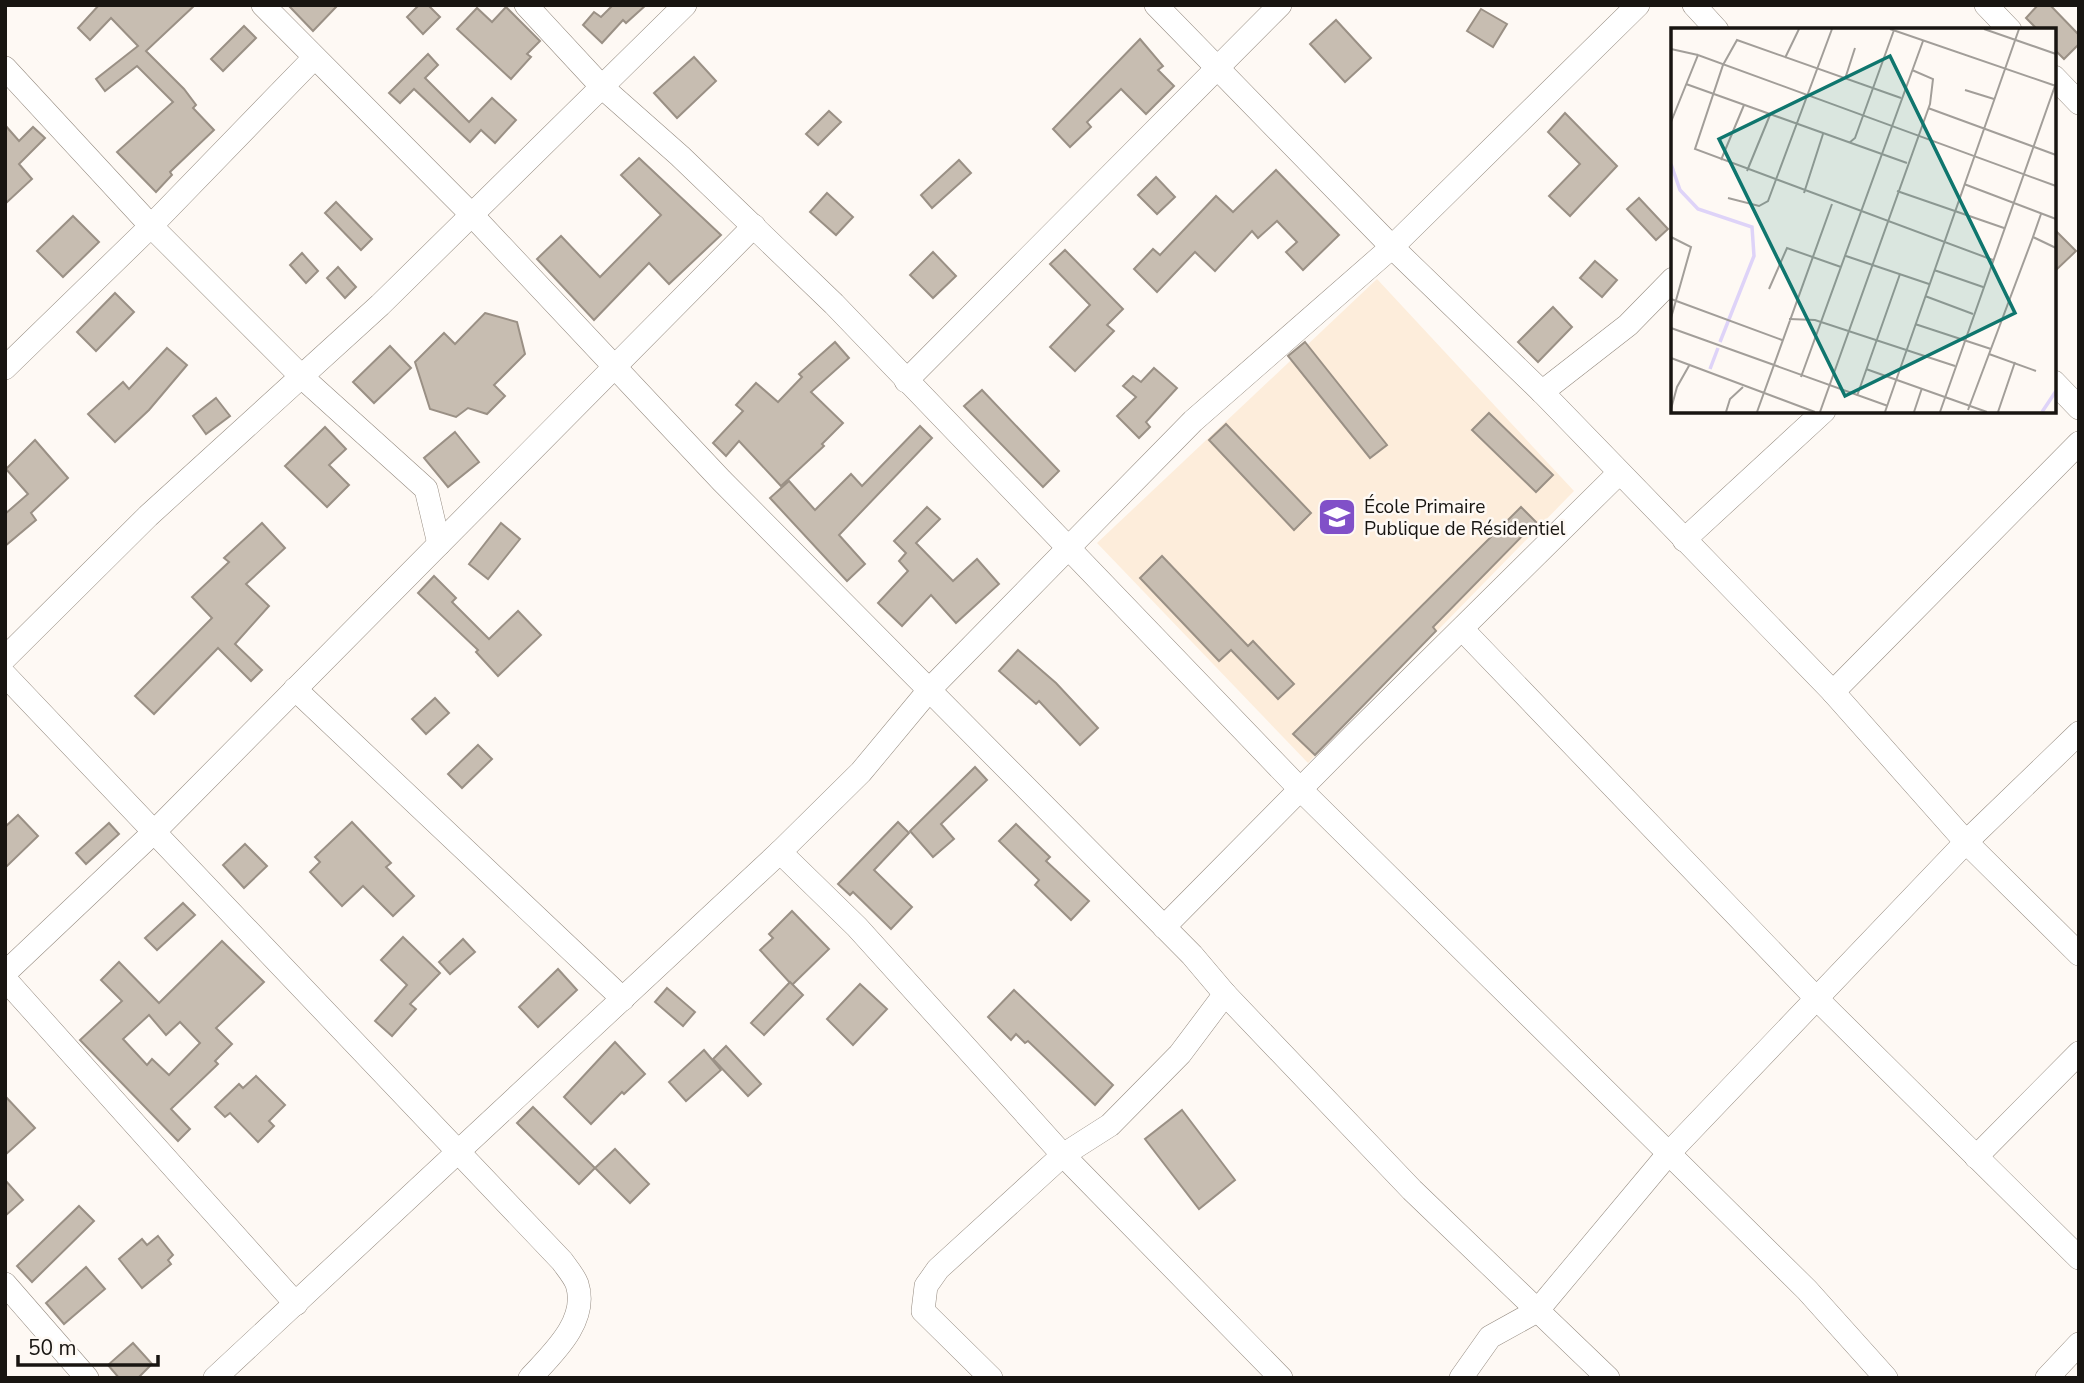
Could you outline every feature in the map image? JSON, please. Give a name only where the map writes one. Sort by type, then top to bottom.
[{"type":"street","points":[[263,5],[313,59],[472,215],[614,368],[1164,927],[1224,994],[1412,1191],[1608,1378]]},
{"type":"street","points":[[526,5],[602,87],[754,226],[1300,789],[1807,1290],[1886,1378]]},
{"type":"street","points":[[5,658],[148,516],[303,378],[685,5]]},
{"type":"street","points":[[1156,5],[1392,247],[1542,392],[1833,692],[1966,842],[2079,954]]},
{"type":"street","points":[[906,381],[1280,5]]},
{"type":"street","points":[[215,1378],[780,852],[861,772],[930,689],[1193,421],[1392,247],[1638,5]]},
{"type":"street","points":[[1694,5],[1715,28]]},
{"type":"street","points":[[1986,5],[2008,28]]},
{"type":"street","points":[[5,367],[151,226],[313,59]]},
{"type":"street","points":[[5,68],[151,226],[303,378],[426,489],[439,544]]},
{"type":"street","points":[[2056,79],[2079,103]]},
{"type":"street","points":[[5,974],[154,832],[754,226]]},
{"type":"street","points":[[1542,392],[1628,325],[1671,281]]},
{"type":"street","points":[[2056,384],[2079,408]]},
{"type":"street","points":[[1684,540],[1822,413]]},
{"type":"street","points":[[1833,692],[2079,443]]},
{"type":"street","points":[[1164,927],[1619,473]]},
{"type":"street","points":[[1462,629],[1816,998],[2079,1258]]},
{"type":"street","points":[[5,675],[562,1261],[576,1283],[578,1297],[573,1322],[566,1337],[530,1378]]},
{"type":"street","points":[[295,690],[623,999]]},
{"type":"street","points":[[1461,1378],[1490,1337],[1537,1311],[1669,1153],[1966,842],[2079,733]]},
{"type":"street","points":[[780,852],[856,927],[1063,1155],[1281,1378]]},
{"type":"street","points":[[5,979],[296,1304]]},
{"type":"street","points":[[991,1378],[923,1311],[926,1286],[939,1269],[1063,1155],[1119,1116],[1180,1054],[1224,994]]},
{"type":"street","points":[[1976,1157],[2079,1053]]},
{"type":"street","points":[[5,1284],[87,1378]]},
{"type":"street","points":[[2047,1378],[2079,1343]]},
{"type":"shaded area","name":"École Primaire Publique de Résidentiel","points":[[1377,279],[1574,491],[1308,763],[1097,543]]},
{"type":"building","points":[[99,5],[195,5],[146,51],[184,89],[196,105],[193,108],[214,130],[170,172],[172,175],[156,192],[117,152],[173,102],[137,66],[105,91],[96,79],[138,46],[111,18],[90,40],[78,28]]},
{"type":"building","points":[[288,5],[338,5],[313,31]]},
{"type":"building","points":[[419,5],[428,5],[440,17],[423,34],[407,17]]},
{"type":"building","points":[[609,5],[646,5],[626,23],[623,20],[602,43],[583,25],[594,12],[601,17],[611,7]]},
{"type":"building","points":[[2038,5],[2050,5],[2079,35],[2079,44],[2064,59],[2056,51],[2056,28],[2036,28],[2026,18]]},
{"type":"building","points":[[506,7],[540,41],[527,54],[531,57],[511,79],[457,29],[477,8],[492,22]]},
{"type":"building","points":[[1481,9],[1507,24],[1493,47],[1467,31]]},
{"type":"building","points":[[1336,20],[1371,58],[1345,82],[1310,44]]},
{"type":"building","points":[[244,26],[256,38],[223,71],[211,59]]},
{"type":"building","points":[[1140,39],[1163,66],[1158,70],[1174,86],[1146,114],[1121,89],[1087,122],[1091,127],[1070,147],[1053,129]]},
{"type":"building","points":[[428,54],[438,65],[425,78],[469,122],[492,98],[516,120],[495,143],[481,130],[470,142],[414,89],[400,103],[389,93]]},
{"type":"building","points":[[694,57],[716,81],[677,118],[654,93]]},
{"type":"building","points":[[829,111],[841,122],[818,145],[806,134]]},
{"type":"building","points":[[1565,113],[1617,166],[1570,216],[1549,196],[1580,164],[1548,132]]},
{"type":"building","points":[[5,125],[19,141],[33,127],[45,138],[19,164],[32,179],[5,204]]},
{"type":"building","points":[[639,158],[721,235],[669,284],[649,263],[594,320],[537,259],[561,236],[600,277],[661,215],[621,175]]},
{"type":"building","points":[[959,160],[971,173],[932,208],[921,195]]},
{"type":"building","points":[[1276,170],[1339,235],[1303,270],[1286,252],[1297,242],[1277,221],[1258,238],[1252,231],[1215,271],[1195,252],[1157,292],[1134,269],[1153,249],[1160,255],[1216,196],[1233,212]]},
{"type":"building","points":[[1156,177],[1175,197],[1157,214],[1138,195]]},
{"type":"building","points":[[827,193],[853,217],[836,235],[810,212]]},
{"type":"building","points":[[1639,198],[1668,229],[1656,240],[1627,209]]},
{"type":"building","points":[[336,202],[372,239],[361,250],[325,213]]},
{"type":"building","points":[[73,216],[99,242],[63,277],[37,251]]},
{"type":"building","points":[[2056,231],[2076,251],[2056,270]]},
{"type":"building","points":[[1065,250],[1123,309],[1107,325],[1114,331],[1075,371],[1050,347],[1090,305],[1050,264]]},
{"type":"building","points":[[933,252],[956,276],[933,298],[910,275]]},
{"type":"building","points":[[302,253],[318,271],[306,283],[290,265]]},
{"type":"building","points":[[1595,261],[1617,280],[1602,297],[1580,278]]},
{"type":"building","points":[[338,267],[356,287],[345,298],[327,278]]},
{"type":"building","points":[[115,293],[134,312],[96,351],[77,332]]},
{"type":"building","points":[[1553,307],[1572,327],[1538,362],[1518,342]]},
{"type":"building","points":[[485,313],[517,322],[525,354],[494,385],[505,396],[487,414],[468,408],[456,417],[430,409],[415,362],[444,333],[455,344]]},
{"type":"building","points":[[835,342],[849,358],[811,392],[843,423],[822,444],[824,446],[781,486],[739,441],[726,456],[713,443],[743,411],[736,405],[756,383],[778,402],[802,377],[799,374]]},
{"type":"building","points":[[1305,342],[1387,445],[1370,458],[1288,356]]},
{"type":"building","points":[[390,346],[411,368],[374,403],[353,382]]},
{"type":"building","points":[[167,348],[187,365],[149,410],[115,442],[88,414],[123,382],[129,389]]},
{"type":"building","points":[[1154,368],[1177,388],[1146,422],[1150,427],[1139,438],[1117,416],[1136,397],[1123,386],[1133,376],[1141,382]]},
{"type":"building","points":[[982,390],[1059,471],[1043,487],[964,406]]},
{"type":"building","points":[[216,398],[230,416],[206,434],[193,416]]},
{"type":"building","points":[[1489,413],[1553,475],[1536,492],[1472,430]]},
{"type":"building","points":[[1226,424],[1311,513],[1294,530],[1209,440]]},
{"type":"building","points":[[920,426],[932,438],[839,535],[865,564],[847,581],[770,498],[789,481],[815,510],[851,474],[862,486]]},
{"type":"building","points":[[325,427],[346,449],[329,465],[349,485],[327,507],[285,466]]},
{"type":"building","points":[[455,432],[479,462],[448,487],[424,458]]},
{"type":"building","points":[[35,440],[68,478],[31,513],[36,520],[5,546],[5,514],[28,494],[6,469]]},
{"type":"building","points":[[927,507],[940,519],[916,543],[953,581],[977,559],[999,584],[956,623],[931,595],[902,626],[878,603],[908,571],[899,561],[906,553],[894,541]]},
{"type":"building","points":[[1521,507],[1536,522],[1433,627],[1436,631],[1315,755],[1293,734]]},
{"type":"building","points":[[262,523],[285,548],[246,584],[269,606],[235,644],[262,670],[251,681],[218,648],[154,714],[135,696],[212,618],[192,597],[229,562],[224,558]]},
{"type":"building","points":[[501,523],[520,539],[488,579],[469,564]]},
{"type":"building","points":[[1162,556],[1248,646],[1253,641],[1294,684],[1278,699],[1231,650],[1219,661],[1140,578]]},
{"type":"building","points":[[434,576],[456,598],[452,602],[489,639],[518,611],[541,635],[498,676],[476,652],[478,650],[418,593]]},
{"type":"building","points":[[1018,650],[1056,683],[1098,728],[1080,745],[1039,701],[1036,704],[999,671]]},
{"type":"building","points":[[435,698],[449,713],[426,734],[412,719]]},
{"type":"building","points":[[478,745],[492,759],[462,788],[448,774]]},
{"type":"building","points":[[975,767],[987,780],[941,824],[954,839],[933,857],[910,831]]},
{"type":"building","points":[[18,815],[38,836],[5,868],[5,827]]},
{"type":"building","points":[[352,822],[391,863],[386,867],[414,896],[393,916],[363,886],[342,906],[310,872],[320,862],[315,857]]},
{"type":"building","points":[[898,822],[909,833],[874,870],[912,907],[891,929],[853,892],[850,895],[838,884]]},
{"type":"building","points":[[109,823],[119,834],[86,864],[76,853]]},
{"type":"building","points":[[1016,824],[1050,857],[1046,861],[1089,901],[1071,920],[1035,885],[1039,880],[999,841]]},
{"type":"building","points":[[245,844],[267,866],[244,888],[223,865]]},
{"type":"building","points":[[183,903],[195,915],[157,950],[145,938]]},
{"type":"building","points":[[792,911],[829,949],[792,985],[760,950],[773,938],[769,934]]},
{"type":"building","points":[[403,937],[440,973],[410,1004],[416,1009],[392,1036],[375,1021],[407,985],[381,960]]},
{"type":"building","points":[[463,939],[475,952],[450,974],[439,962]]},
{"type":"building","points":[[222,941],[264,982],[216,1028],[232,1044],[215,1061],[218,1064],[171,1109],[190,1129],[178,1141],[80,1040],[122,1001],[101,980],[119,962],[159,1003]],"holes":[[[149,1015],[166,1035],[180,1022],[200,1043],[169,1075],[152,1059],[147,1065],[123,1039]]]},
{"type":"building","points":[[558,969],[577,990],[538,1027],[519,1007]]},
{"type":"building","points":[[790,982],[803,995],[764,1035],[751,1023]]},
{"type":"building","points":[[860,984],[887,1009],[853,1045],[827,1019]]},
{"type":"building","points":[[667,988],[695,1012],[683,1026],[655,1002]]},
{"type":"building","points":[[1014,990],[1113,1085],[1095,1105],[1028,1041],[1025,1043],[1016,1034],[1011,1040],[988,1017]]},
{"type":"building","points":[[615,1042],[645,1074],[624,1094],[622,1092],[591,1124],[564,1097]]},
{"type":"building","points":[[726,1046],[761,1084],[748,1096],[713,1059]]},
{"type":"building","points":[[704,1050],[721,1070],[686,1101],[669,1082]]},
{"type":"building","points":[[256,1076],[285,1105],[269,1121],[274,1126],[258,1142],[230,1113],[225,1117],[215,1107],[239,1084],[243,1088]]},
{"type":"building","points":[[5,1096],[35,1128],[5,1155]]},
{"type":"building","points":[[533,1107],[595,1168],[579,1184],[517,1123]]},
{"type":"building","points":[[1182,1110],[1235,1180],[1199,1209],[1145,1139]]},
{"type":"building","points":[[615,1149],[649,1184],[630,1203],[595,1168]]},
{"type":"building","points":[[5,1180],[23,1200],[5,1216]]},
{"type":"building","points":[[79,1206],[94,1221],[32,1282],[17,1266]]},
{"type":"building","points":[[158,1236],[173,1255],[168,1260],[171,1264],[142,1288],[119,1259],[142,1239],[147,1245]]},
{"type":"building","points":[[86,1267],[105,1289],[64,1324],[46,1303]]},
{"type":"building","points":[[133,1343],[152,1364],[138,1378],[119,1378],[108,1365]]},
{"type":"place","name":"École Primaire Publique de Résidentiel","points":[[1337,517]]}]
